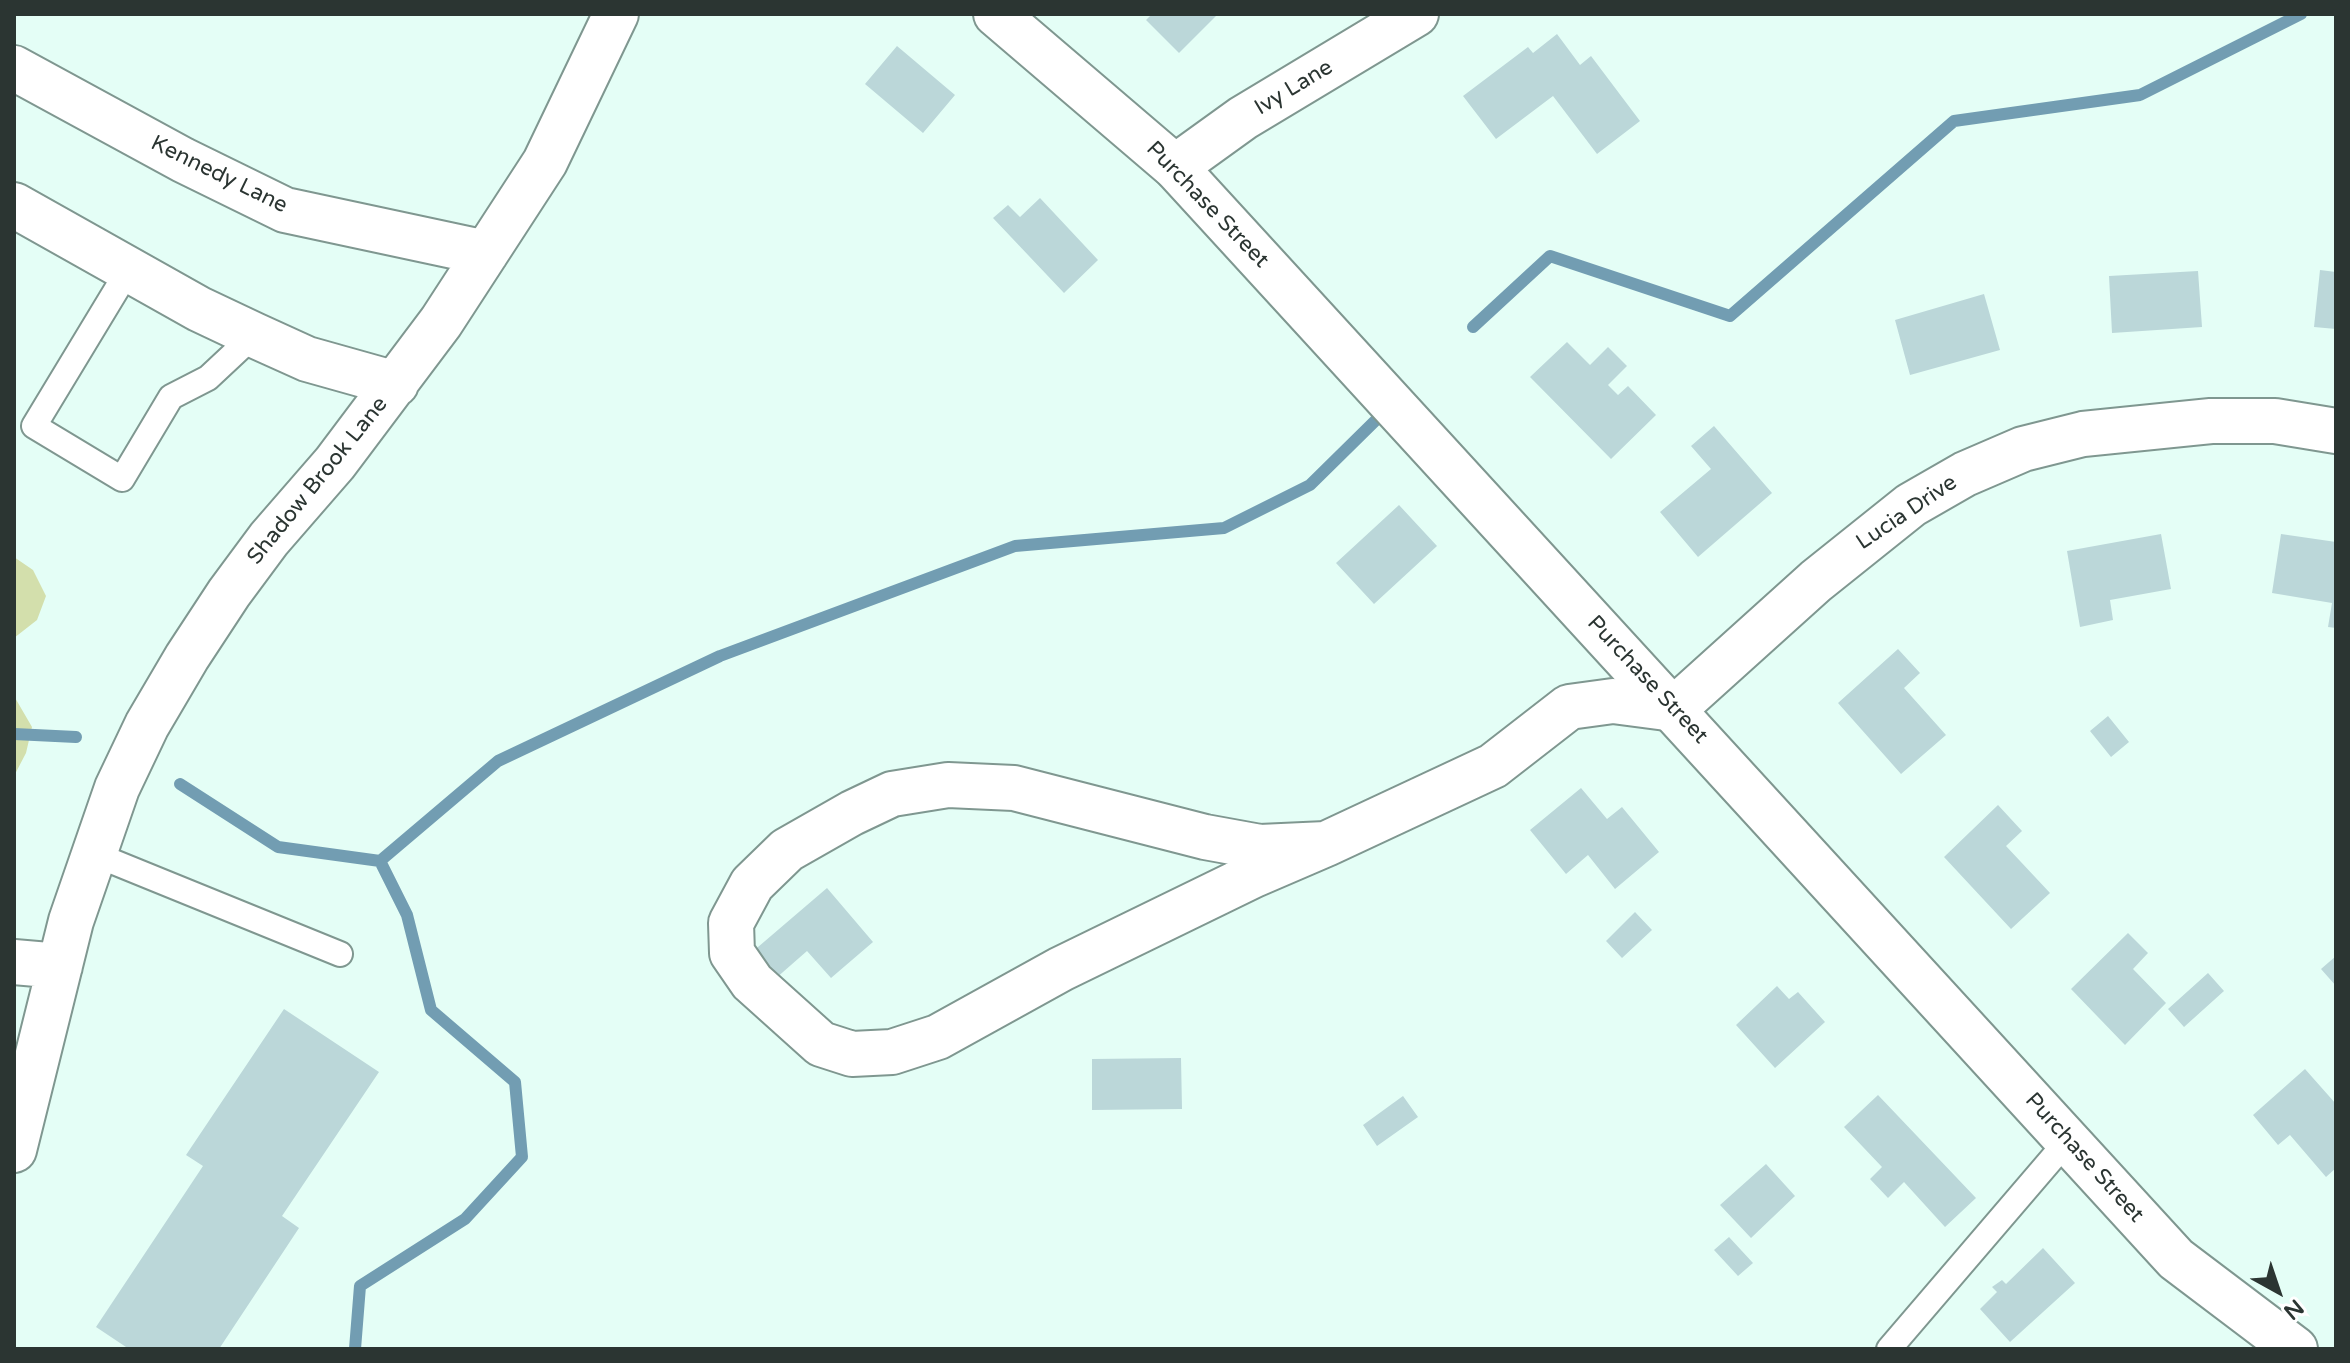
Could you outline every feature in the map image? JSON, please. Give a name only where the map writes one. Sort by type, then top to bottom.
[{"type":"street","name":"Shadow Brook Lane","points":[[14,1150],[71,921],[117,788],[147,725],[229,593],[269,539],[335,463],[441,322],[545,162],[616,14]]},
{"type":"street","name":"Purchase Street","points":[[996,14],[1175,167],[2176,1259],[2295,1349]]},
{"type":"street","name":"Ivy Lane","points":[[1175,167],[1243,118],[1416,14]]},
{"type":"street","name":"Kennedy Lane","points":[[14,68],[183,160],[285,210],[486,253]]},
{"type":"street","points":[[14,205],[199,309],[254,335],[307,359],[396,384]]},
{"type":"street","name":"Lucia Drive","points":[[1674,709],[1816,581],[1911,505],[1965,474],[2023,449],[2083,434],[2211,421],[2275,421],[2336,431]]},
{"type":"street","points":[[1326,844],[1247,845],[1014,788],[948,785],[918,789],[892,794],[787,850],[752,884],[731,923],[732,953],[752,982],[821,1044],[852,1054],[892,1052],[938,1037],[1061,969],[1254,875],[1326,844],[1493,766],[1569,707],[1613,701],[1674,709]]},
{"type":"street","points":[[14,962],[60,966]]},
{"type":"lane","points":[[129,269],[34,426],[122,479],[171,397],[208,378],[254,335]]},
{"type":"lane","points":[[94,854],[340,954]]},
{"type":"lane","points":[[1889,1349],[2068,1140]]},
{"type":"green space","points":[[14,557],[33,570],[46,596],[37,620],[14,638]]},
{"type":"green space","points":[[14,696],[32,727],[26,753],[14,776]]},
{"type":"building","points":[[1152,14],[1218,14],[1179,53],[1146,20]]},
{"type":"building","points":[[1557,34],[1580,65],[1591,56],[1640,121],[1597,154],[1553,96],[1496,139],[1463,96],[1528,47],[1533,53]]},
{"type":"building","points":[[897,46],[955,95],[923,133],[865,84]]},
{"type":"building","points":[[1040,198],[1098,260],[1064,293],[993,218],[1008,205],[1020,217]]},
{"type":"building","points":[[2320,270],[2336,272],[2336,329],[2314,327]]},
{"type":"building","points":[[2198,271],[2202,327],[2112,333],[2109,276]]},
{"type":"building","points":[[1984,294],[2000,350],[1910,375],[1895,320]]},
{"type":"building","points":[[1567,342],[1590,365],[1608,347],[1627,366],[1608,385],[1618,395],[1628,386],[1656,415],[1611,459],[1530,377]]},
{"type":"building","points":[[1714,426],[1772,493],[1698,557],[1660,512],[1711,469],[1691,446]]},
{"type":"building","points":[[1399,505],[1437,546],[1374,604],[1336,563]]},
{"type":"building","points":[[2161,534],[2171,589],[2110,600],[2113,620],[2080,627],[2067,551]]},
{"type":"building","points":[[2281,534],[2336,542],[2336,628],[2328,627],[2332,603],[2272,593]]},
{"type":"building","points":[[1898,649],[1920,673],[1904,688],[1946,735],[1901,774],[1838,703]]},
{"type":"building","points":[[2108,716],[2129,742],[2111,757],[2090,731]]},
{"type":"building","points":[[1581,788],[1607,819],[1622,807],[1659,852],[1615,889],[1588,855],[1566,874],[1530,830]]},
{"type":"building","points":[[1998,805],[2022,831],[2006,846],[2050,893],[2011,929],[1944,857]]},
{"type":"building","points":[[827,888],[873,942],[831,978],[807,951],[767,986],[744,959]]},
{"type":"building","points":[[1635,912],[1652,930],[1622,958],[1606,941]]},
{"type":"building","points":[[2128,933],[2148,953],[2133,969],[2166,1003],[2125,1045],[2071,989]]},
{"type":"building","points":[[2336,956],[2336,986],[2321,969]]},
{"type":"building","points":[[2208,973],[2224,991],[2184,1027],[2168,1009]]},
{"type":"building","points":[[1777,986],[1789,999],[1798,992],[1825,1022],[1775,1068],[1736,1025]]},
{"type":"building","points":[[284,1009],[379,1072],[282,1216],[299,1228],[219,1349],[129,1349],[96,1327],[203,1166],[186,1155]]},
{"type":"building","points":[[1181,1058],[1182,1109],[1092,1110],[1092,1059]]},
{"type":"building","points":[[2305,1069],[2336,1104],[2336,1168],[2326,1177],[2290,1135],[2278,1145],[2253,1115]]},
{"type":"building","points":[[1878,1095],[1976,1198],[1945,1227],[1904,1182],[1888,1198],[1870,1179],[1882,1167],[1844,1127]]},
{"type":"building","points":[[1403,1096],[1418,1117],[1377,1146],[1363,1125]]},
{"type":"building","points":[[1766,1164],[1795,1196],[1751,1238],[1720,1205]]},
{"type":"building","points":[[1729,1237],[1753,1263],[1738,1276],[1714,1250]]},
{"type":"building","points":[[2043,1248],[2075,1283],[2010,1342],[1980,1309],[1997,1292],[1992,1287],[2002,1280],[2006,1284]]},
{"type":"waterway","points":[[1473,327],[1550,256],[1730,316],[1954,121],[2140,95],[2301,14]]},
{"type":"waterway","points":[[380,861],[498,761],[720,656],[1015,546],[1224,528],[1310,485],[1376,420]]},
{"type":"waterway","points":[[14,734],[76,737]]},
{"type":"waterway","points":[[180,784],[278,847],[380,861],[407,915],[431,1010],[515,1082],[522,1157],[465,1219],[360,1286],[355,1349]]}]
